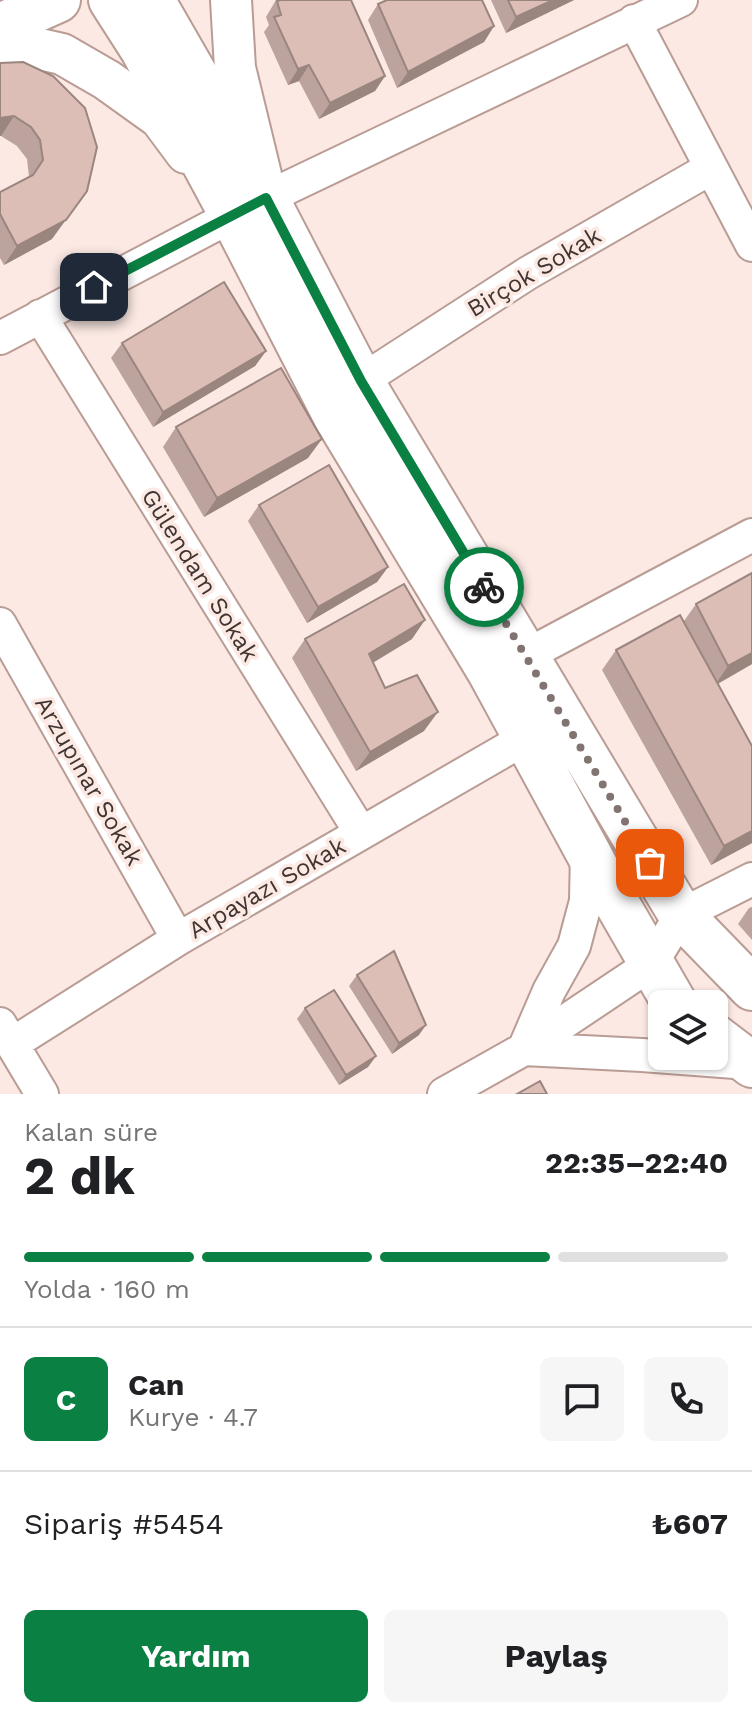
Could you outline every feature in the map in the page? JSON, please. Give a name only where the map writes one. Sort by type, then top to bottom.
[{"type":"main road","points":[[0,26],[58,0]]},
{"type":"main road","points":[[111,0],[361,381],[681,915],[752,988]]},
{"type":"main road","points":[[152,0],[249,207],[336,417],[490,672],[667,990]]},
{"type":"main road","points":[[728,1047],[750,1064]]},
{"type":"street","points":[[231,0],[249,207]]},
{"type":"street","points":[[0,338],[249,207],[681,0]]},
{"type":"street","points":[[634,21],[752,245]]},
{"type":"street","points":[[0,46],[13,43],[62,54],[107,80],[160,118],[249,207]]},
{"type":"street","name":"Birçok Sokak","points":[[361,381],[528,273],[711,168]]},
{"type":"street","name":"Gülendam Sokak","points":[[40,316],[361,833]]},
{"type":"street","points":[[525,656],[752,535]]},
{"type":"street","name":"Arzupınar Sokak","points":[[0,624],[178,939]]},
{"type":"street","name":"Arpayazı Sokak","points":[[6,1034],[178,939],[526,738]]},
{"type":"street","points":[[524,1049],[549,991],[574,946],[586,901],[587,850]]},
{"type":"street","points":[[444,1094],[524,1049],[651,964],[681,915],[752,879]]},
{"type":"street","points":[[6,1034],[42,1094]]},
{"type":"street","points":[[524,1049],[750,1064]]},
{"type":"building","points":[[351,0],[385,76],[330,103],[309,65],[298,69],[274,17],[281,15],[277,1]]},
{"type":"building","points":[[387,0],[482,0],[494,26],[408,72],[378,4]]},
{"type":"building","points":[[508,0],[553,0],[516,17]]},
{"type":"building","points":[[23,62],[53,76],[85,108],[97,147],[87,191],[66,220],[17,246],[0,214],[0,192],[33,175],[43,160],[40,140],[31,127],[14,116],[0,118],[0,63]]},
{"type":"building","points":[[224,282],[266,351],[163,412],[122,343]]},
{"type":"building","points":[[281,368],[322,439],[217,498],[176,427]]},
{"type":"building","points":[[329,465],[388,567],[318,607],[259,505]]},
{"type":"building","points":[[752,573],[752,653],[728,666],[696,604]]},
{"type":"building","points":[[404,584],[425,620],[369,654],[385,688],[417,675],[438,712],[370,752],[305,639]]},
{"type":"building","points":[[680,615],[752,746],[752,831],[724,846],[616,650]]},
{"type":"building","points":[[394,951],[426,1025],[399,1043],[357,975]]},
{"type":"building","points":[[334,990],[376,1056],[346,1075],[305,1008]]},
{"type":"building","points":[[540,1081],[547,1094],[517,1094]]},
{"type":"way so far","points":[[484,587],[650,863]]},
{"type":"route","points":[[94,287],[266,198],[361,381],[484,587]]}]
